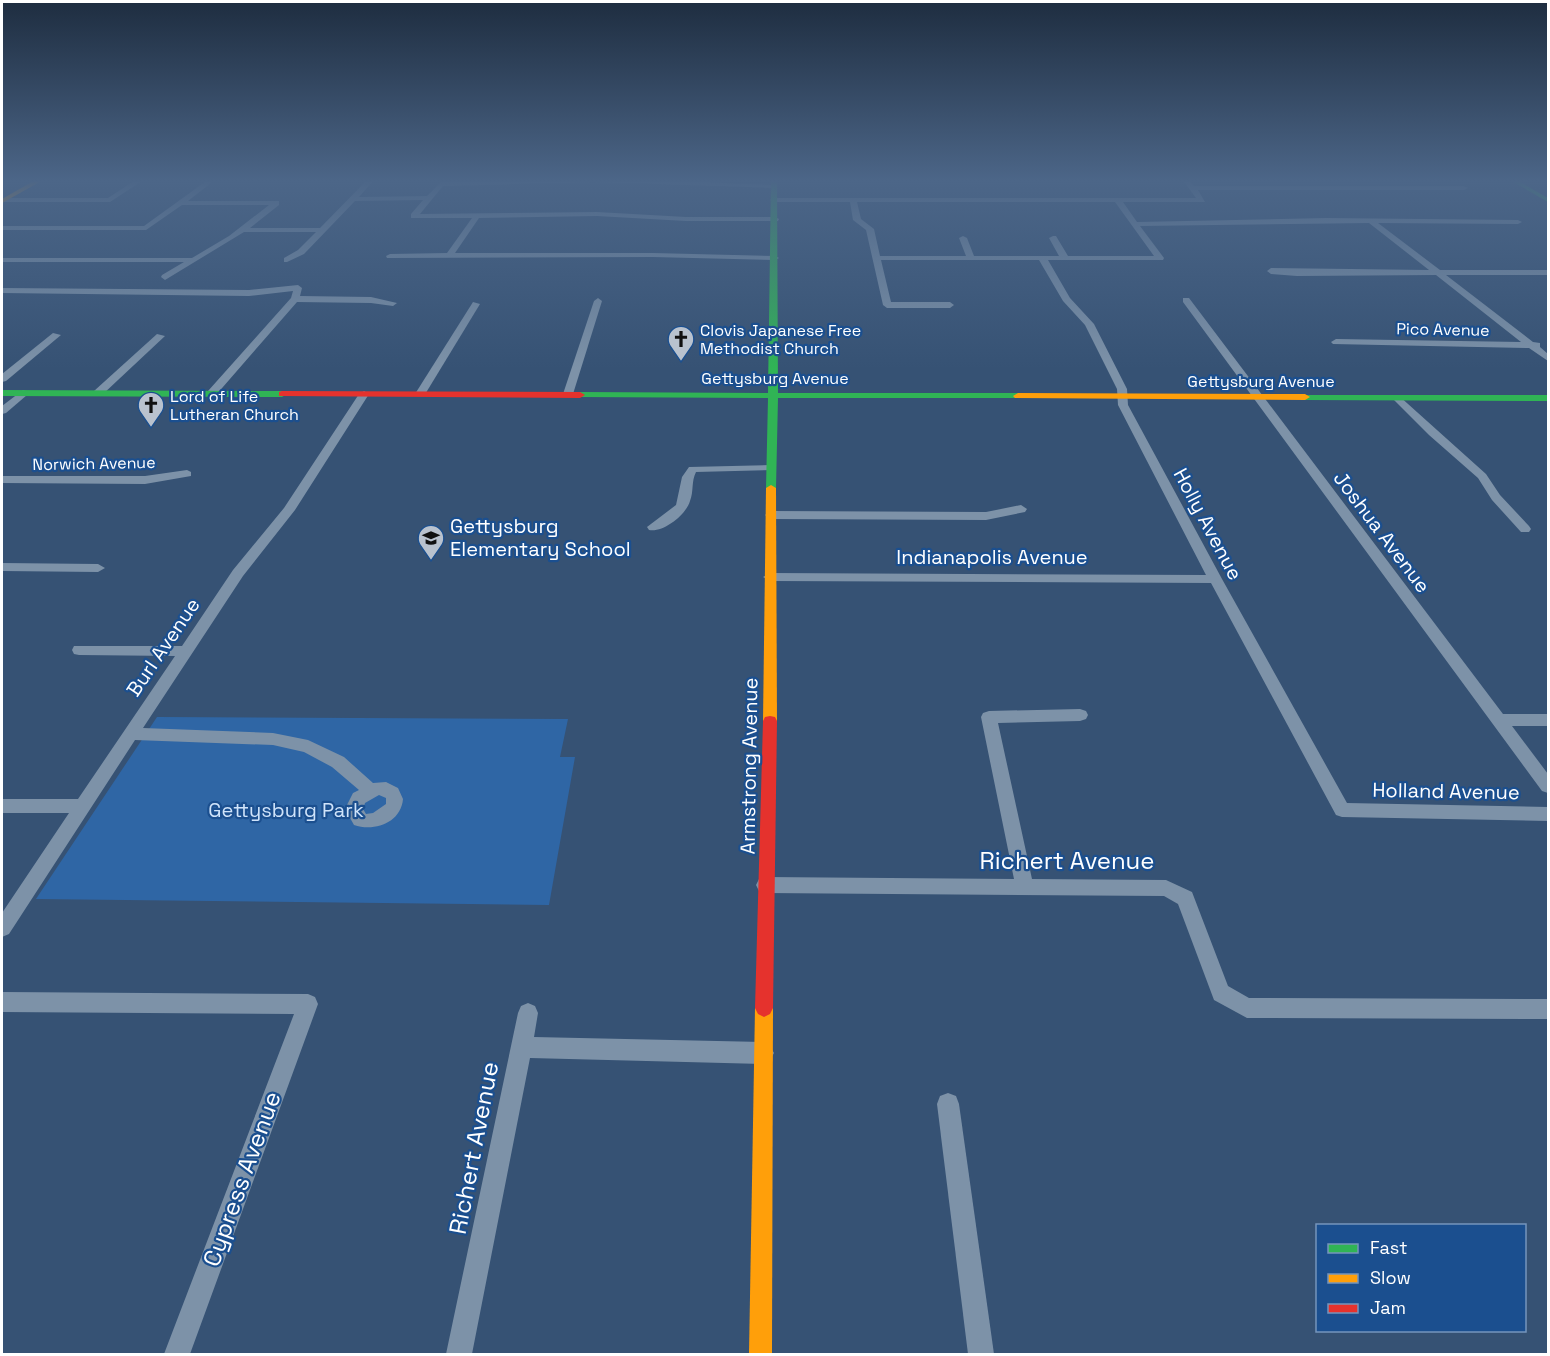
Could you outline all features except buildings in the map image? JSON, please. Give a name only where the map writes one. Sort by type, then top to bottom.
[{"type":"street","points":[[165,277],[223,242]]},
{"type":"street","points":[[287,260],[301,252],[310,242]]},
{"type":"street","points":[[449,256],[458,242]]},
{"type":"street","name":"Armstrong Avenue","points":[[760,1354],[765,885],[771,703],[770,577],[774,242]]},
{"type":"street","points":[[873,242],[887,305],[950,305]]},
{"type":"street","points":[[965,242],[971,258]]},
{"type":"street","points":[[1056,242],[1065,258]]},
{"type":"street","points":[[876,258],[1160,258],[1148,242]]},
{"type":"street","points":[[1400,242],[1548,358]]},
{"type":"street","points":[[390,256],[653,255],[774,258]]},
{"type":"street","name":"Holly Avenue","points":[[1042,258],[1066,299],[1089,324],[1122,389],[1124,405],[1215,579],[1342,810]]},
{"type":"street","points":[[2,260],[192,260]]},
{"type":"street","points":[[1270,271],[1297,273],[1548,272]]},
{"type":"street","points":[[2,291],[249,293],[298,288],[295,299],[212,393]]},
{"type":"street","points":[[295,299],[370,300],[393,303]]},
{"type":"street","name":"Joshua Avenue","points":[[1186,300],[1548,786]]},
{"type":"street","points":[[568,394],[598,301]]},
{"type":"street","points":[[420,394],[476,304]]},
{"type":"street","points":[[2,379],[56,335]]},
{"type":"street","points":[[98,393],[160,336]]},
{"type":"street","name":"Pico Avenue","points":[[1336,342],[1548,345]]},
{"type":"street","name":"Gettysburg Avenue","points":[[2,393],[1547,399]]},
{"type":"street","points":[[2,411],[23,393]]},
{"type":"street","name":"Burl Avenue","points":[[2,928],[246,561],[289,510],[364,394]]},
{"type":"street","points":[[1398,398],[1433,433],[1482,476],[1496,497],[1525,530]]},
{"type":"street","points":[[653,527],[673,515],[684,502],[687,475],[693,469],[771,468]]},
{"type":"street","name":"Norwich Avenue","points":[[2,480],[145,480],[187,474]]},
{"type":"street","points":[[771,515],[986,516],[1021,509]]},
{"type":"street","points":[[2,567],[98,568]]},
{"type":"street","name":"Indianapolis Avenue","points":[[770,577],[1215,579]]},
{"type":"street","points":[[79,650],[186,651]]},
{"type":"street","points":[[1025,888],[989,717],[1080,715]]},
{"type":"street","points":[[1500,720],[1548,720]]},
{"type":"street","points":[[130,734],[273,739],[309,746],[338,762],[370,790]]},
{"type":"street","points":[[2,806],[82,806]]},
{"type":"street","name":"Holland Avenue","points":[[1342,810],[1548,814]]},
{"type":"street","name":"Richert Avenue","points":[[765,885],[1166,888],[1185,898],[1221,993],[1247,1008],[1548,1009]]},
{"type":"street","name":"Cypress Avenue","points":[[2,1002],[308,1004],[177,1354]]},
{"type":"street","points":[[522,1047],[528,1013]]},
{"type":"street","name":"Richert Avenue","points":[[459,1354],[522,1047],[763,1053]]},
{"type":"street","points":[[948,1104],[981,1354]]},
{"type":"green space","name":"Gettysburg Park","points":[[157,717],[568,719],[560,757],[575,757],[549,905],[36,899]]},
{"type":"traffic: fast","points":[[771,488],[775,242]]},
{"type":"traffic: fast","points":[[2,393],[282,394]]},
{"type":"traffic: fast","points":[[580,395],[1018,396]]},
{"type":"traffic: fast","points":[[1305,397],[1548,398]]},
{"type":"traffic: slow","points":[[1018,396],[1305,397]]},
{"type":"traffic: slow","points":[[770,721],[771,488]]},
{"type":"traffic: slow","points":[[760,1354],[764,1008]]},
{"type":"traffic: jam","points":[[282,394],[580,395]]},
{"type":"traffic: jam","points":[[764,1008],[770,721]]},
{"type":"place","name":"Clovis Japanese Free Methodist Church","points":[[681,362]]},
{"type":"place","name":"Lord of Life Lutheran Church","points":[[151,428]]},
{"type":"place","name":"Gettysburg Elementary School","points":[[431,561]]}]
